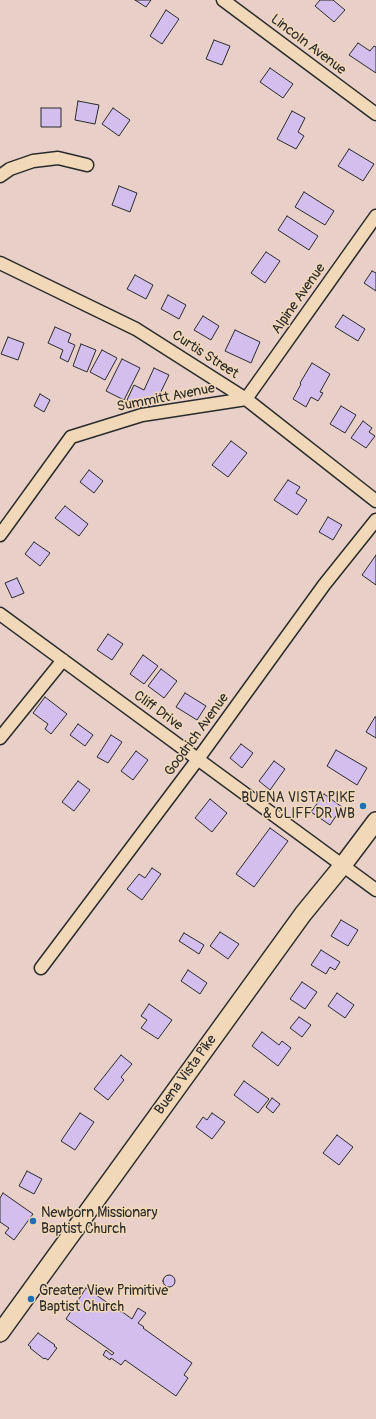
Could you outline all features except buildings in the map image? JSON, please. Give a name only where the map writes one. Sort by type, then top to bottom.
[{"type":"main road","name":"Buena Vista Pike","points":[[0,1333],[280,945],[376,821]]},
{"type":"street","name":"Lincoln Avenue","points":[[223,0],[376,114]]},
{"type":"street","points":[[0,176],[10,169],[33,161],[58,158],[88,165]]},
{"type":"street","name":"Alpine Avenue","points":[[246,399],[376,216]]},
{"type":"street","name":"Curtis Street","points":[[0,263],[136,329],[246,399],[376,501]]},
{"type":"street","name":"Summitt Avenue","points":[[0,535],[71,437],[142,415],[246,399]]},
{"type":"street","name":"Goodrich Avenue","points":[[41,968],[198,759],[324,585],[376,520]]},
{"type":"street","name":"Cliff Drive","points":[[0,614],[376,890]]},
{"type":"street","points":[[0,738],[63,660]]},
{"type":"place","name":"BUENA VISTA PIKE & CLIFF DR WB","points":[[363,806]]},
{"type":"place","name":"Newborn Missionary Baptist Church","points":[[33,1221]]},
{"type":"place","name":"Greater View Primitive Baptist Church","points":[[31,1299]]}]
